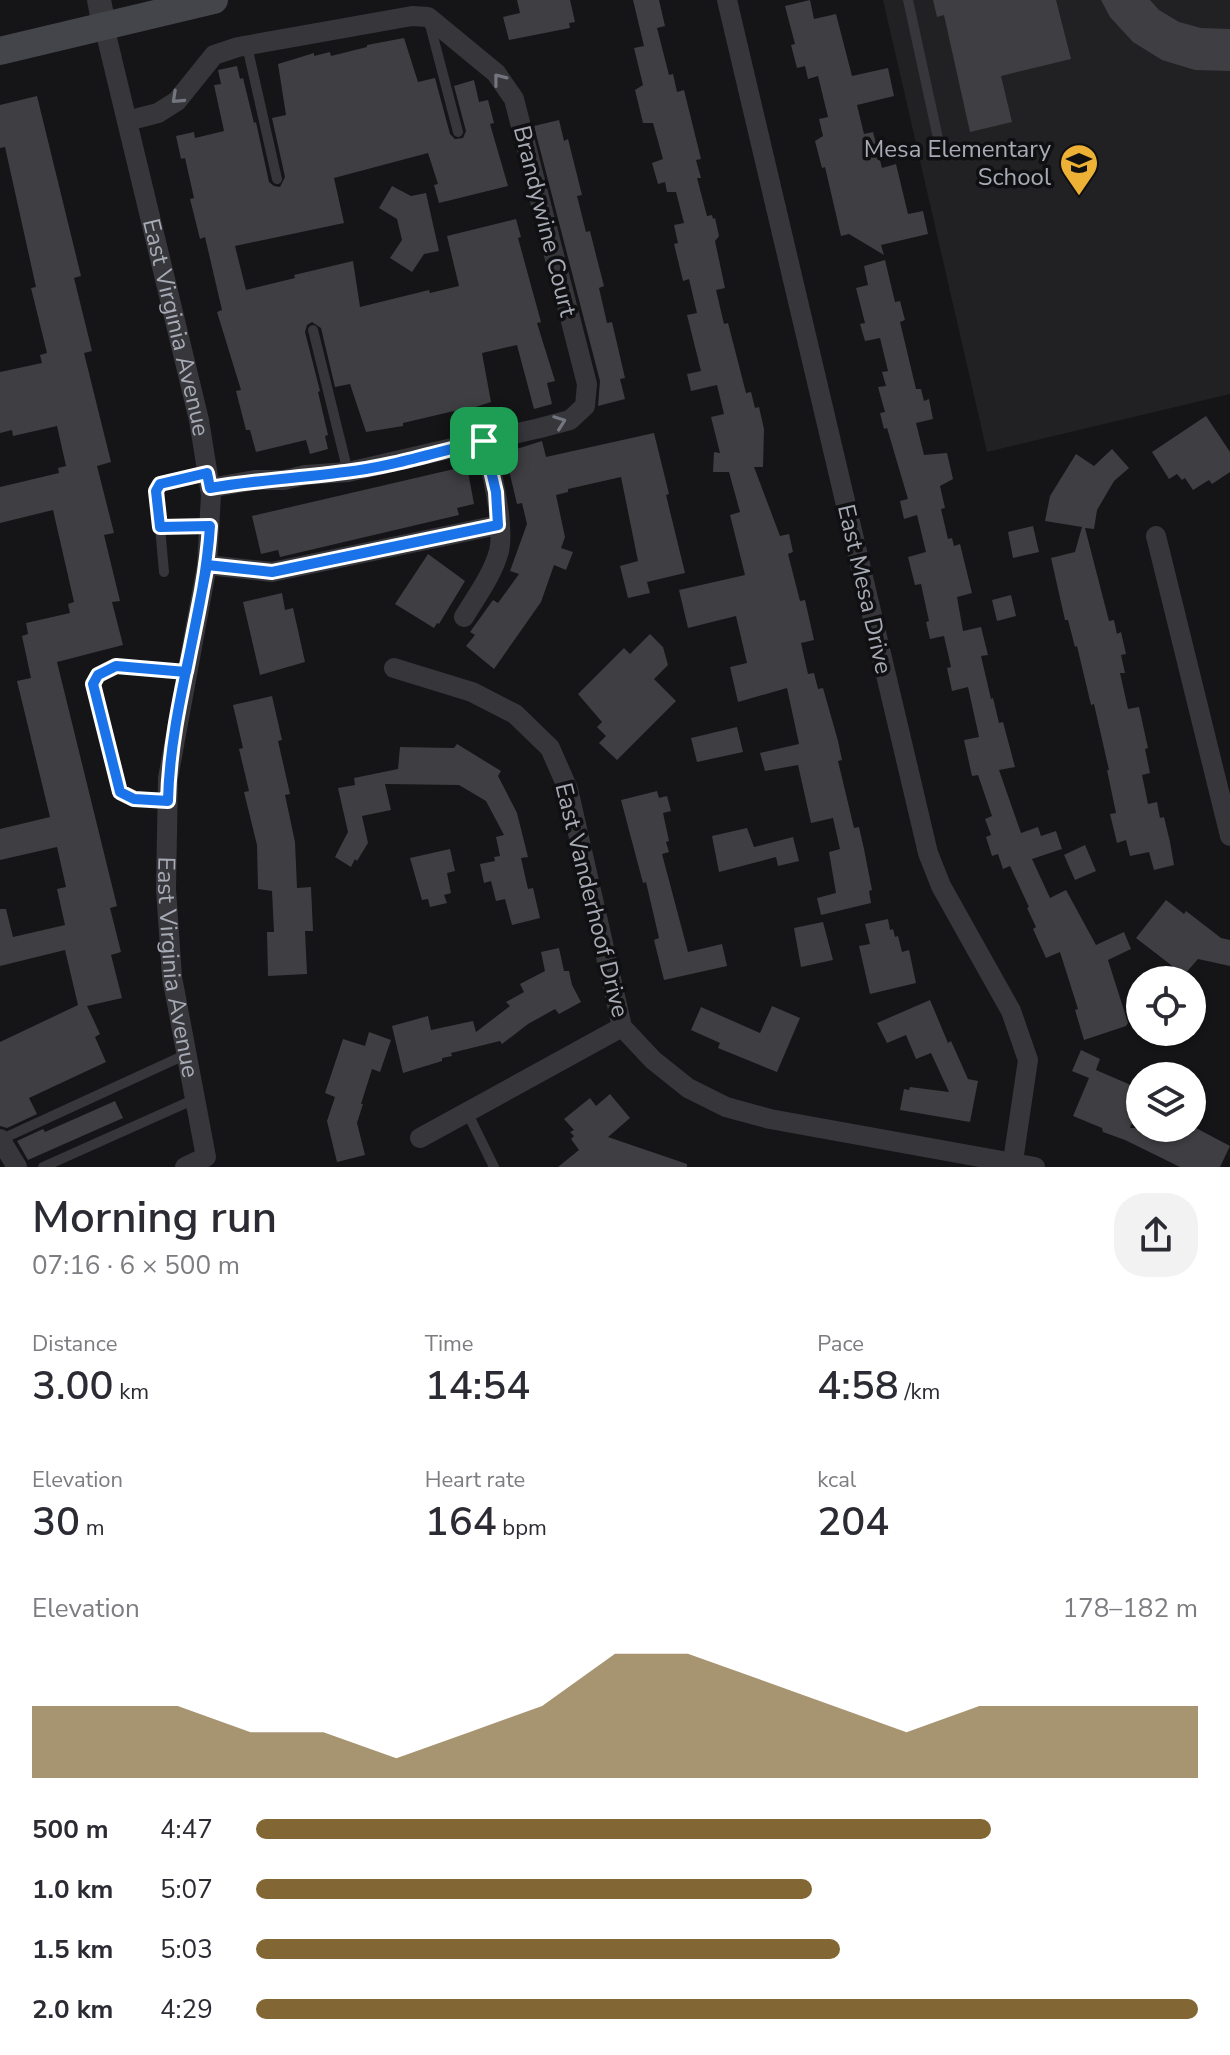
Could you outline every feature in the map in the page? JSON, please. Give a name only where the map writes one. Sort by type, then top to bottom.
[{"type":"main road","points":[[0,51],[101,13],[214,0]]},
{"type":"street","name":"East Mesa Drive","points":[[727,0],[928,853],[941,886],[1011,1011],[1028,1060],[1013,1161]]},
{"type":"street","name":"East Virginia Avenue","points":[[101,13],[199,420],[209,481],[207,565],[168,778],[166,889],[172,977],[206,1157],[185,1167]]},
{"type":"street","points":[[127,121],[158,113],[177,101],[214,55],[247,46],[412,16],[428,17]]},
{"type":"street","name":"Brandywine Court","points":[[209,481],[284,480],[348,472],[570,420],[585,406],[587,384],[514,99],[496,73],[428,17]]},
{"type":"street","points":[[464,617],[499,550],[496,492],[484,441]]},
{"type":"street","points":[[207,565],[272,572],[498,525]]},
{"type":"street","points":[[1156,536],[1230,836]]},
{"type":"street","name":"East Vanderhoof Drive","points":[[394,668],[472,692],[515,714],[550,748],[568,789],[622,1027],[653,1060],[688,1088],[726,1107],[770,1119],[1035,1167]]},
{"type":"street","points":[[420,1138],[622,1027]]},
{"type":"street","points":[[0,1140],[17,1167]]},
{"type":"lane","points":[[908,0],[941,152]]},
{"type":"lane","points":[[428,17],[458,132]]},
{"type":"lane","points":[[247,46],[277,179]]},
{"type":"lane","points":[[313,330],[348,472]]},
{"type":"lane","points":[[164,572],[156,491],[160,484],[209,481]]},
{"type":"lane","points":[[160,527],[210,526]]},
{"type":"lane","points":[[168,801],[134,799],[120,792],[93,684],[98,675],[116,666],[186,672]]},
{"type":"lane","points":[[0,1140],[187,1054]]},
{"type":"lane","points":[[43,1167],[195,1099]]},
{"type":"lane","points":[[467,1112],[494,1167]]},
{"type":"shaded area","name":"Mesa Elementary School","points":[[883,0],[1230,0],[1230,394],[987,452]]},
{"type":"building","points":[[517,0],[570,0],[575,22],[569,23],[570,28],[509,40],[503,17],[520,13]]},
{"type":"building","points":[[633,0],[659,0],[665,26],[657,28],[669,75],[673,74],[677,92],[684,90],[701,159],[696,160],[701,178],[697,178],[707,216],[715,218],[719,236],[715,241],[725,288],[716,290],[724,324],[728,323],[746,393],[751,392],[755,408],[759,407],[764,429],[763,467],[754,467],[780,536],[789,534],[793,552],[788,554],[800,601],[805,600],[814,640],[801,643],[808,674],[814,673],[818,689],[823,688],[838,741],[842,760],[838,761],[854,828],[859,827],[864,849],[872,890],[869,891],[871,903],[821,915],[817,898],[836,893],[829,852],[840,849],[833,818],[811,823],[798,765],[765,771],[760,753],[799,744],[787,688],[738,702],[730,667],[747,663],[736,616],[688,628],[679,590],[745,575],[730,515],[740,512],[729,472],[713,472],[714,452],[720,453],[711,417],[724,414],[717,385],[691,391],[687,374],[701,371],[687,315],[697,313],[689,279],[683,281],[674,244],[678,243],[674,225],[684,223],[676,192],[667,192],[665,182],[658,184],[652,163],[663,159],[653,123],[643,123],[635,90],[643,85],[634,48],[644,46]]},
{"type":"building","points":[[810,0],[814,19],[836,14],[852,76],[888,68],[894,96],[857,105],[864,134],[873,132],[882,168],[896,164],[908,214],[923,211],[928,234],[881,245],[884,255],[849,234],[841,236],[825,167],[822,168],[815,141],[823,136],[819,119],[828,117],[818,76],[808,79],[805,66],[797,68],[791,45],[795,44],[785,6]]},
{"type":"building","points":[[933,0],[1056,0],[1071,59],[1001,76],[1012,122],[970,132],[944,15],[937,17]]},
{"type":"building","points":[[1101,0],[1150,0],[1159,10],[1179,22],[1201,28],[1230,29],[1230,71],[1195,70],[1162,60],[1133,42],[1110,17]]},
{"type":"building","points":[[404,38],[418,82],[435,78],[450,134],[455,139],[463,138],[466,131],[454,86],[474,80],[479,102],[488,100],[494,123],[490,124],[508,186],[439,203],[434,185],[438,184],[428,153],[334,178],[344,223],[235,246],[246,290],[353,261],[360,307],[459,286],[447,236],[516,219],[521,237],[518,238],[541,322],[537,323],[555,381],[547,383],[552,404],[534,409],[517,345],[482,353],[491,402],[454,414],[454,411],[403,423],[403,426],[366,432],[350,384],[335,387],[321,328],[312,322],[305,332],[320,391],[328,449],[310,454],[306,440],[256,452],[250,430],[246,430],[236,391],[241,390],[217,312],[222,310],[205,237],[200,239],[190,199],[194,198],[185,158],[181,159],[176,136],[194,132],[195,138],[224,131],[214,85],[221,84],[218,70],[237,66],[256,122],[269,182],[280,187],[285,177],[272,118],[286,115],[278,64],[314,53],[314,56],[330,52],[331,56]]},
{"type":"building","points":[[37,96],[81,276],[74,278],[92,351],[84,353],[111,462],[97,466],[114,533],[104,535],[120,601],[112,602],[123,645],[57,662],[117,906],[110,908],[121,952],[111,955],[122,998],[87,1006],[100,1034],[95,1037],[106,1062],[29,1098],[37,1114],[7,1128],[0,1126],[0,1042],[78,1005],[65,950],[0,966],[0,909],[6,909],[13,937],[65,925],[57,889],[66,887],[57,847],[0,860],[0,829],[50,817],[17,681],[31,678],[22,636],[28,634],[26,623],[70,613],[68,604],[74,602],[53,510],[0,523],[0,487],[59,473],[58,468],[66,466],[57,426],[13,436],[12,430],[0,433],[0,372],[42,363],[40,355],[47,353],[31,288],[36,287],[5,147],[0,148],[0,105]]},
{"type":"building","points":[[559,120],[564,141],[568,139],[582,195],[577,196],[604,286],[599,288],[607,323],[612,322],[625,378],[620,379],[625,399],[598,406],[600,381],[534,126]]},
{"type":"building","points":[[392,186],[411,196],[426,193],[439,251],[424,254],[412,272],[390,258],[402,240],[397,219],[379,208]]},
{"type":"building","points":[[885,260],[895,302],[900,301],[905,320],[900,322],[916,389],[921,389],[924,401],[929,399],[933,419],[916,423],[924,455],[947,453],[953,479],[940,486],[945,508],[941,509],[948,539],[952,538],[954,546],[960,544],[972,593],[957,597],[963,631],[981,627],[988,655],[981,656],[991,699],[999,723],[1003,722],[1015,767],[999,770],[1021,833],[1038,827],[1041,836],[1056,831],[1062,849],[1032,859],[1050,898],[1066,890],[1096,945],[1124,932],[1131,949],[1108,960],[1126,1017],[1126,1026],[1084,1040],[1060,952],[1046,958],[1033,929],[1036,927],[1029,907],[1010,866],[1003,869],[998,854],[992,856],[986,837],[991,835],[985,819],[992,816],[978,775],[972,776],[964,740],[979,737],[968,687],[952,691],[947,668],[951,667],[944,636],[930,639],[921,584],[915,585],[908,557],[926,552],[917,515],[904,519],[900,501],[908,499],[880,413],[885,412],[878,387],[886,386],[882,372],[888,371],[880,338],[865,341],[860,324],[865,323],[856,288],[868,285],[864,266]]},
{"type":"building","points":[[1206,416],[1230,452],[1230,472],[1212,484],[1209,480],[1193,490],[1185,478],[1182,480],[1177,474],[1169,479],[1152,452]]},
{"type":"building","points":[[654,433],[685,573],[647,582],[650,593],[628,598],[620,566],[638,561],[621,477],[568,489],[568,492],[556,495],[565,537],[561,548],[573,552],[566,570],[554,565],[541,602],[494,669],[466,646],[475,635],[470,632],[493,600],[498,603],[519,574],[510,571],[527,524],[522,503],[517,504],[508,466],[513,465],[510,451],[542,441],[546,457]]},
{"type":"building","points":[[1112,449],[1129,468],[1114,481],[1097,510],[1094,529],[1085,528],[1109,621],[1114,620],[1117,634],[1121,632],[1126,654],[1121,655],[1125,673],[1120,673],[1128,709],[1139,707],[1148,748],[1145,749],[1150,773],[1142,775],[1148,804],[1157,802],[1170,842],[1174,865],[1154,870],[1149,852],[1130,856],[1126,840],[1117,843],[1110,814],[1116,813],[1109,770],[1094,704],[1091,705],[1077,646],[1068,620],[1065,620],[1051,558],[1075,552],[1082,527],[1045,521],[1050,496],[1076,454],[1094,466]]},
{"type":"building","points":[[467,466],[474,504],[457,508],[459,515],[280,557],[278,550],[261,554],[252,516]]},
{"type":"building","points":[[1033,526],[1039,552],[1013,558],[1008,532]]},
{"type":"building","points":[[428,554],[465,581],[434,628],[395,604]]},
{"type":"building","points":[[282,593],[285,610],[293,608],[305,662],[260,675],[243,602]]},
{"type":"building","points":[[1011,595],[1016,616],[997,621],[992,600]]},
{"type":"building","points":[[650,634],[663,647],[668,665],[654,679],[676,701],[617,760],[599,743],[606,736],[597,727],[602,722],[578,694],[624,648],[630,654]]},
{"type":"building","points":[[272,696],[290,794],[285,795],[295,842],[297,888],[311,887],[313,931],[305,931],[307,974],[268,976],[267,932],[274,932],[272,891],[258,889],[257,845],[244,792],[249,791],[233,705]]},
{"type":"building","points":[[737,727],[743,752],[697,762],[691,738]]},
{"type":"building","points":[[457,744],[501,771],[498,776],[517,813],[528,857],[521,858],[528,889],[533,888],[540,918],[512,925],[505,899],[496,901],[491,881],[484,883],[480,864],[495,861],[494,857],[500,856],[496,837],[504,835],[486,801],[459,785],[385,784],[391,810],[362,816],[368,843],[357,861],[355,859],[351,867],[335,857],[348,832],[338,788],[355,785],[354,778],[398,769],[400,747],[454,748]]},
{"type":"building","points":[[657,791],[659,798],[667,796],[671,811],[663,813],[669,852],[662,854],[688,952],[722,944],[727,966],[664,980],[654,940],[659,938],[646,882],[643,883],[621,800]]},
{"type":"building","points":[[747,828],[754,847],[793,837],[799,861],[778,866],[776,857],[719,872],[712,836]]},
{"type":"building","points":[[1085,845],[1096,871],[1075,880],[1064,855]]},
{"type":"building","points":[[450,849],[455,871],[447,873],[451,893],[444,895],[447,903],[430,907],[428,899],[422,900],[410,858]]},
{"type":"building","points":[[1166,900],[1221,938],[1230,940],[1230,966],[1198,959],[1192,966],[1172,966],[1136,938]]},
{"type":"building","points":[[888,919],[890,930],[893,929],[895,937],[898,936],[902,952],[909,950],[916,983],[870,994],[859,946],[870,944],[865,924]]},
{"type":"building","points":[[823,922],[833,960],[801,967],[794,928]]},
{"type":"building","points":[[559,948],[564,971],[569,971],[581,1002],[559,1014],[555,1009],[502,1044],[500,1041],[451,1053],[452,1056],[442,1058],[442,1061],[403,1073],[392,1026],[428,1016],[431,1030],[473,1021],[476,1032],[510,1006],[506,1002],[524,992],[520,984],[545,971],[541,952]]},
{"type":"building","points":[[930,1000],[948,1043],[951,1041],[968,1079],[978,1081],[970,1122],[900,1110],[904,1089],[949,1092],[931,1053],[916,1059],[906,1035],[887,1043],[877,1023]]},
{"type":"building","points":[[772,1006],[800,1018],[777,1072],[718,1048],[720,1043],[691,1030],[701,1007],[760,1033]]},
{"type":"building","points":[[369,1032],[391,1040],[380,1072],[372,1069],[361,1104],[357,1123],[365,1155],[337,1162],[327,1121],[335,1097],[325,1093],[343,1039],[365,1046]]},
{"type":"building","points":[[1081,1050],[1100,1059],[1096,1070],[1126,1083],[1126,1140],[1073,1116],[1089,1078],[1072,1071]]},
{"type":"building","points":[[610,1094],[630,1118],[608,1137],[687,1164],[687,1167],[558,1167],[579,1150],[571,1139],[574,1136],[570,1132],[574,1130],[564,1119],[590,1098],[596,1106]]},
{"type":"building","points":[[115,1101],[123,1118],[28,1160],[17,1141],[43,1129],[45,1132]]},
{"type":"building","points":[[1206,1133],[1230,1146],[1220,1167],[1180,1167],[1129,1142],[1206,1142]]},
{"type":"place","name":"Mesa Elementary School","points":[[1079,197]]},
{"type":"route","points":[[484,441],[348,472],[284,480],[255,480],[210,488],[207,473],[160,484],[156,491],[160,527],[210,526],[207,565],[168,778],[168,801],[134,799],[120,792],[93,684],[105,669],[116,666],[186,672],[207,565],[272,572],[498,525],[496,492],[484,441]]}]
